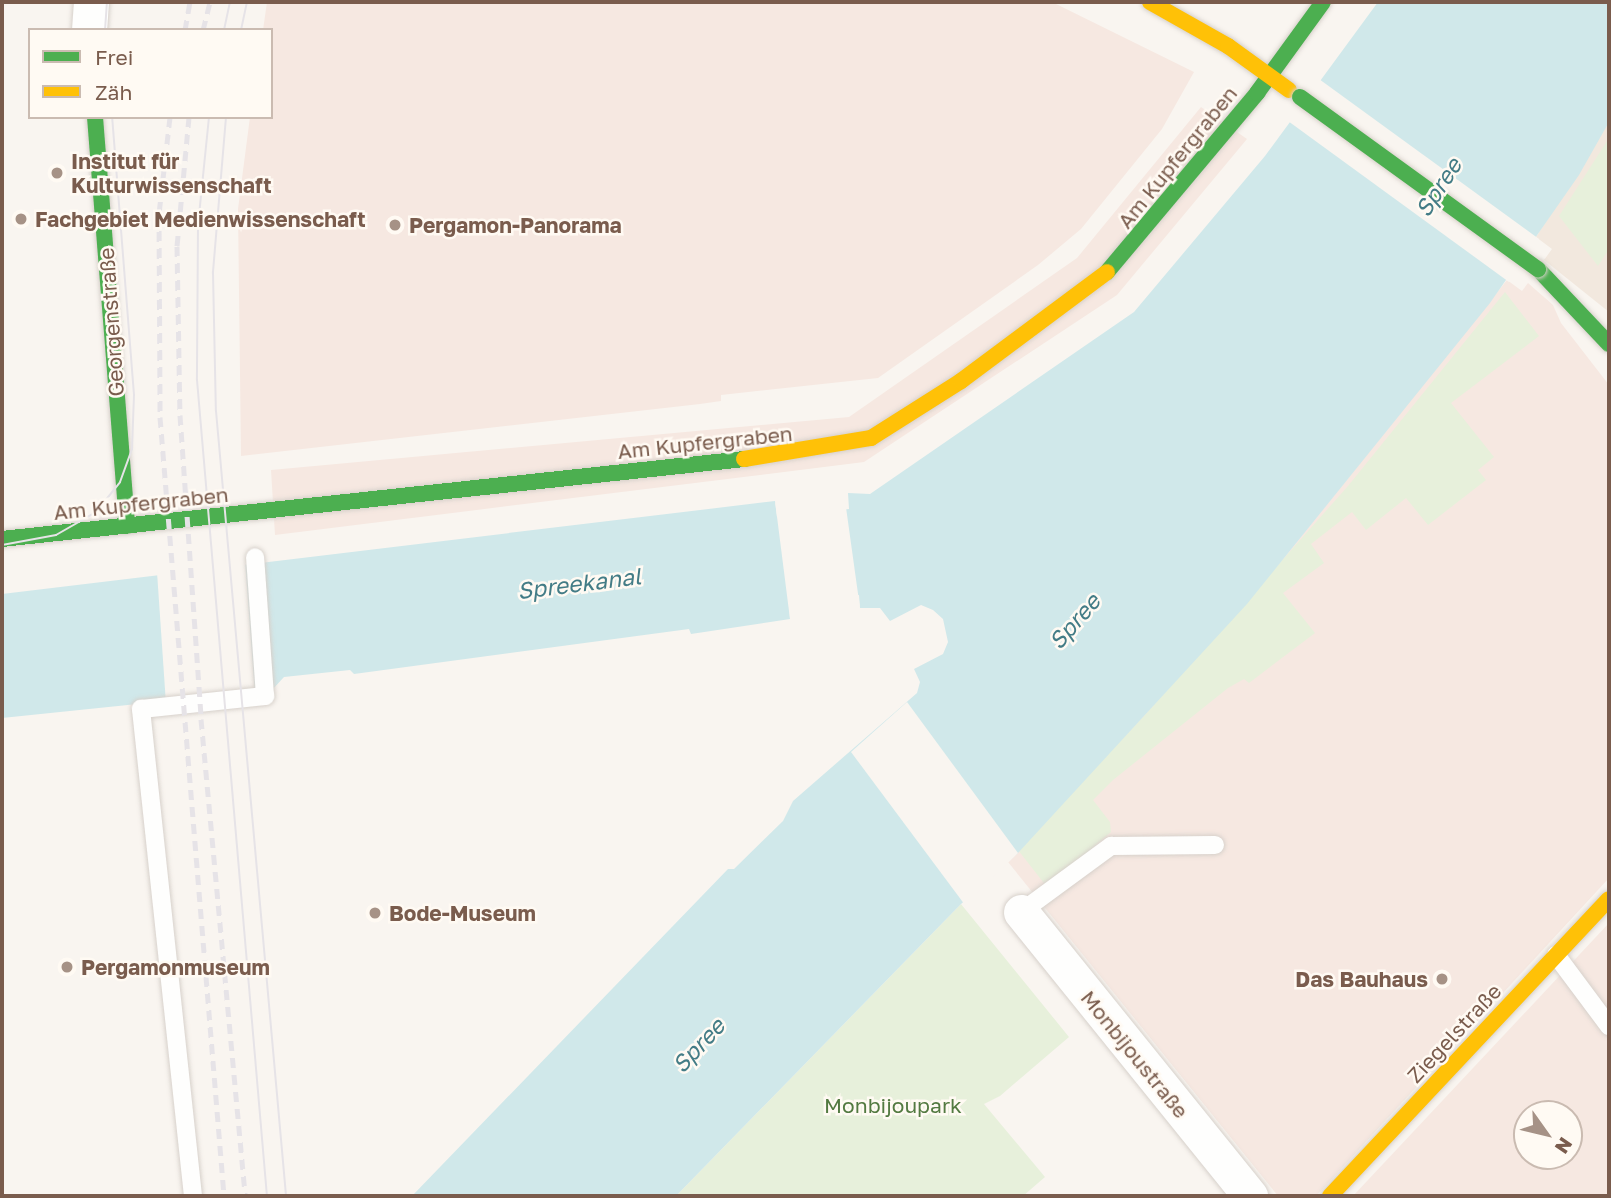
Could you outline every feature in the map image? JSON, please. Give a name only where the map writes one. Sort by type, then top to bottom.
[{"type":"street","points":[[89,28],[91,2]]},
{"type":"street","points":[[1150,2],[1228,46],[1538,269],[1609,344]]},
{"type":"street","name":"Am Kupfergraben","points":[[2,539],[805,452],[872,438],[961,381],[1103,277],[1270,76],[1324,2]]},
{"type":"street","name":"Georgenstraße","points":[[95,119],[127,526]]},
{"type":"street","name":"Ziegelstraße","points":[[1330,1196],[1609,899]]},
{"type":"street","name":"Monbijoustraße","points":[[1021,912],[1250,1196]]},
{"type":"lane","points":[[193,1196],[141,709],[265,696],[255,557]]},
{"type":"lane","points":[[1021,912],[1111,846],[1215,845]]},
{"type":"lane","points":[[1556,955],[1609,1026]]},
{"type":"shaded area","points":[[267,2],[1052,2],[1194,72],[1162,129],[1081,229],[1038,265],[878,378],[721,395],[721,401],[700,404],[241,456],[238,209],[250,119],[273,119],[273,28],[263,28]]},
{"type":"shaded area","points":[[1201,107],[1247,139],[1117,295],[864,462],[275,535],[271,470],[849,417],[1077,258]]},
{"type":"shaded area","points":[[1609,122],[1609,312],[1544,260],[1552,249],[1536,237]]},
{"type":"shaded area","points":[[1507,280],[1522,291],[1528,283],[1553,305],[1561,323],[1609,385],[1609,878],[1316,1196],[1278,1196],[1008,862],[1247,604]]},
{"type":"shaded area","points":[[1609,923],[1609,1196],[1353,1196]]},
{"type":"green space","points":[[1609,138],[1609,249],[1598,266],[1559,216]]},
{"type":"green space","points":[[1505,292],[1539,336],[1451,403],[1494,457],[1478,470],[1486,480],[1428,525],[1406,498],[1366,530],[1352,512],[1311,544],[1324,563],[1283,593],[1315,633],[1249,683],[1244,679],[1228,688],[1113,780],[1093,800],[1110,822],[1111,832],[1047,887],[1018,850],[1021,846],[1144,716],[1348,486]]},
{"type":"green space","name":"Monbijoupark","points":[[961,904],[1069,1037],[1000,1096],[984,1104],[1045,1177],[1023,1196],[676,1196]]},
{"type":"water","points":[[1378,2],[1609,2],[1609,122],[1579,175],[1490,303],[1247,604],[1018,853],[961,904],[676,1196],[412,1196],[728,869],[734,869],[783,821],[793,801],[917,693],[920,682],[914,669],[943,654],[948,642],[943,619],[933,610],[921,605],[890,621],[880,608],[860,608],[859,595],[789,603],[790,619],[691,634],[689,629],[354,674],[350,670],[284,677],[272,690],[2,718],[2,594],[775,501],[777,517],[849,509],[848,493],[870,494],[1134,312],[1265,156]]},
{"type":"pier","points":[[1319,79],[1539,239],[1509,282],[1288,121]]},
{"type":"pier","points":[[844,493],[860,608],[856,598],[792,606],[790,619],[775,501],[780,514],[845,506]]},
{"type":"pier","points":[[245,561],[255,695],[166,704],[157,572]]},
{"type":"pier","points":[[907,702],[1018,853],[965,905],[851,752]]},
{"type":"tram line","points":[[105,28],[107,2]]},
{"type":"tram line","points":[[224,28],[230,2]]},
{"type":"tram line","points":[[241,28],[247,2]]},
{"type":"tram line","points":[[2,545],[56,535],[96,512],[120,482],[132,449],[134,395],[112,119]]},
{"type":"tram line","points":[[209,119],[198,226],[197,380],[267,1196]]},
{"type":"tram line","points":[[226,119],[213,273],[216,411],[286,1196]]},
{"type":"railway","points":[[185,28],[190,2]]},
{"type":"railway","points":[[204,28],[210,2]]},
{"type":"railway","points":[[170,119],[159,214],[160,417],[224,1196]]},
{"type":"railway","points":[[189,119],[177,246],[180,415],[201,719],[245,1196]]},
{"type":"traffic: fast","points":[[1107,272],[1257,93],[1323,2]]},
{"type":"traffic: fast","points":[[1300,97],[1538,269]]},
{"type":"traffic: fast","points":[[95,119],[127,526]]},
{"type":"traffic: fast","points":[[1538,269],[1609,344]]},
{"type":"traffic: fast","points":[[2,539],[744,459]]},
{"type":"traffic: slow","points":[[1150,2],[1228,46],[1289,90]]},
{"type":"traffic: slow","points":[[744,459],[871,438],[961,381],[1107,272]]},
{"type":"traffic: slow","points":[[1330,1196],[1609,899]]},
{"type":"place","name":"Institut für Kulturwissenschaft","points":[[57,173]]},
{"type":"place","name":"Fachgebiet Medienwissenschaft","points":[[21,219]]},
{"type":"place","name":"Pergamon-Panorama","points":[[395,225]]},
{"type":"place","name":"Bode-Museum","points":[[375,913]]},
{"type":"place","name":"Pergamonmuseum","points":[[67,967]]},
{"type":"place","name":"Das Bauhaus","points":[[1442,979]]},
{"type":"water label","name":"Spree","points":[[1438,187]]},
{"type":"water label","name":"Spreekanal","points":[[579,583]]},
{"type":"water label","name":"Spree","points":[[1074,621]]},
{"type":"water label","name":"Spree","points":[[698,1045]]}]
